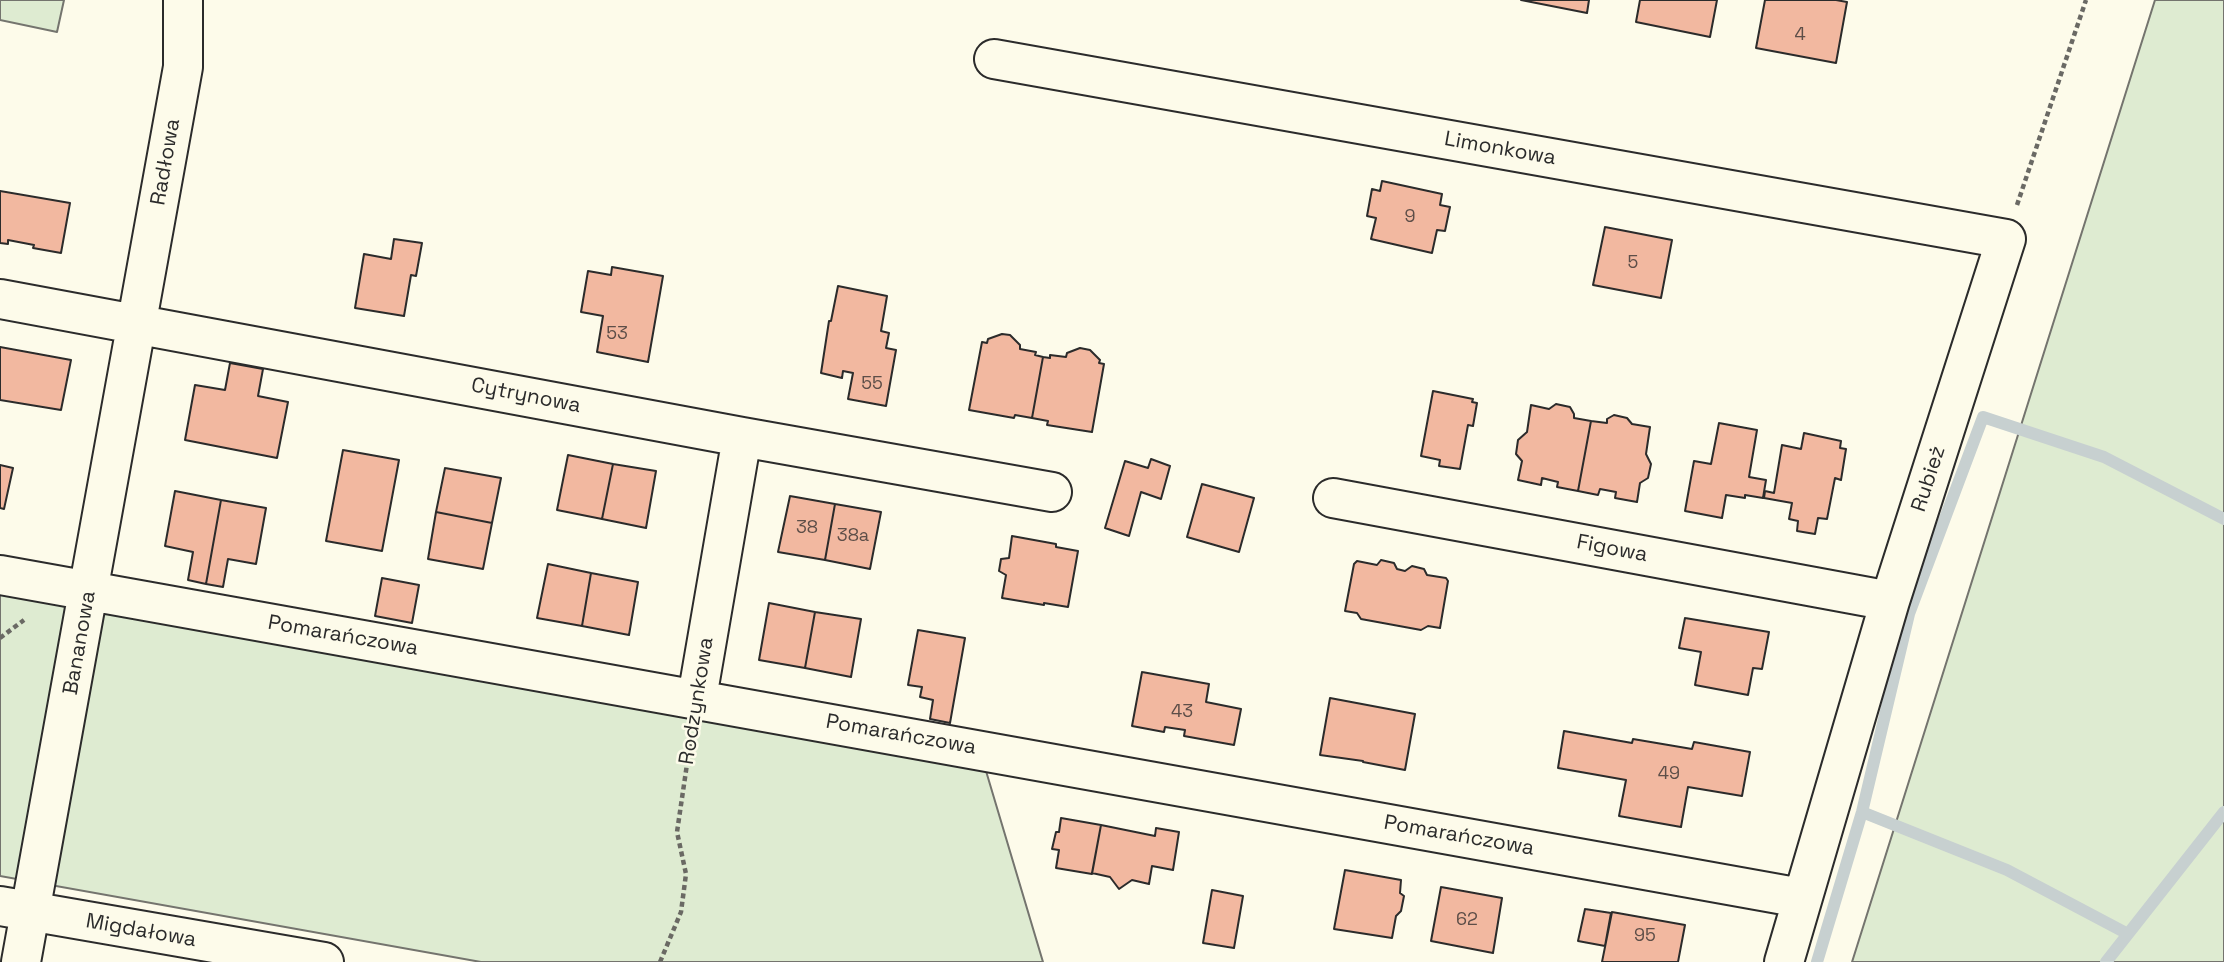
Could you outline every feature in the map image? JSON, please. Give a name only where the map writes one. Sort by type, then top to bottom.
[{"type":"street","name":"Radłowa","points":[[137,324],[183,67],[183,0]]},
{"type":"street","name":"Limonkowa","points":[[995,59],[2006,239]]},
{"type":"street","name":"Rubież","points":[[1784,962],[1890,601],[2006,239]]},
{"type":"street","name":"Cytrynowa","points":[[0,299],[1052,492]]},
{"type":"street","name":"Bananowa","points":[[21,962],[15,909],[89,591],[137,324]]},
{"type":"street","name":"Rodzynkowa","points":[[697,698],[742,437]]},
{"type":"street","name":"Figowa","points":[[1333,498],[1890,601]]},
{"type":"street","name":"Pomarańczowa","points":[[0,575],[1801,898]]},
{"type":"street","name":"Migdałowa","points":[[15,909],[324,962]]},
{"type":"path","points":[[2006,239],[2086,0]]},
{"type":"path","name":"Rodzynkowa","points":[[660,962],[681,912],[686,874],[677,832],[697,698]]},
{"type":"green space","points":[[0,0],[64,0],[57,32],[0,20]]},
{"type":"green space","points":[[2155,0],[2224,0],[2224,962],[1852,962]]},
{"type":"green space","points":[[0,576],[931,743],[986,771],[1043,962],[481,962],[0,876]]},
{"type":"building","points":[[1521,0],[1589,0],[1587,13]]},
{"type":"building","points":[[1640,0],[1717,0],[1710,37],[1636,22]]},
{"type":"building","points":[[1765,0],[1847,2],[1836,63],[1756,48]]},
{"type":"building","points":[[1382,181],[1442,194],[1440,205],[1450,207],[1445,231],[1437,230],[1432,253],[1371,239],[1376,218],[1367,216],[1372,189],[1380,191]]},
{"type":"building","points":[[0,191],[70,203],[61,253],[8,240],[8,244],[0,243]]},
{"type":"building","points":[[1605,227],[1672,240],[1661,298],[1593,285]]},
{"type":"building","points":[[394,239],[422,243],[416,276],[411,275],[404,316],[355,308],[364,254],[391,259]]},
{"type":"building","points":[[612,267],[663,276],[648,362],[597,352],[603,316],[581,312],[588,271],[611,275]]},
{"type":"building","points":[[838,286],[887,296],[881,331],[889,333],[886,348],[896,350],[886,406],[848,399],[853,373],[843,371],[842,378],[821,373],[829,321]]},
{"type":"building","points":[[1002,334],[1010,335],[1020,345],[1020,349],[1036,352],[1035,355],[1043,357],[1032,418],[1015,415],[1014,418],[969,410],[982,342],[987,343],[988,339]]},
{"type":"building","points":[[0,347],[71,360],[61,410],[0,400]]},
{"type":"building","points":[[1080,348],[1090,350],[1100,360],[1099,363],[1104,364],[1092,432],[1047,425],[1048,421],[1032,418],[1043,357],[1066,357],[1067,353]]},
{"type":"building","points":[[230,363],[263,369],[258,396],[288,402],[277,458],[185,440],[195,385],[225,390]]},
{"type":"building","points":[[1433,391],[1473,399],[1472,402],[1477,403],[1473,426],[1468,425],[1460,469],[1439,466],[1440,460],[1421,456]]},
{"type":"building","points":[[1556,404],[1570,407],[1574,418],[1591,421],[1578,491],[1557,487],[1558,482],[1542,478],[1541,485],[1518,480],[1522,461],[1516,454],[1518,440],[1527,432],[1531,405],[1549,409]]},
{"type":"building","points":[[1614,415],[1627,418],[1632,424],[1650,427],[1646,454],[1651,464],[1648,478],[1640,483],[1637,502],[1615,498],[1616,492],[1600,489],[1598,495],[1578,491],[1591,421],[1607,423],[1607,419]]},
{"type":"building","points":[[1719,423],[1757,430],[1749,477],[1766,480],[1763,498],[1726,495],[1722,518],[1685,511],[1694,461],[1711,464]]},
{"type":"building","points":[[1804,433],[1841,441],[1840,448],[1846,449],[1841,480],[1835,478],[1827,519],[1818,518],[1815,534],[1797,531],[1798,521],[1789,519],[1792,503],[1764,498],[1765,491],[1774,493],[1782,445],[1801,449]]},
{"type":"building","points":[[343,450],[399,460],[382,551],[326,541]]},
{"type":"building","points":[[568,455],[613,464],[602,519],[557,510]]},
{"type":"building","points":[[1151,459],[1170,466],[1161,499],[1141,492],[1129,536],[1105,528],[1125,461],[1148,468]]},
{"type":"building","points":[[613,464],[656,471],[646,528],[602,519]]},
{"type":"building","points":[[0,465],[13,468],[4,509],[0,508]]},
{"type":"building","points":[[445,468],[501,478],[492,523],[436,512]]},
{"type":"building","points":[[1202,484],[1254,498],[1239,552],[1187,537]]},
{"type":"building","points":[[175,491],[221,500],[206,584],[188,580],[193,552],[165,546]]},
{"type":"building","points":[[790,496],[835,504],[825,560],[778,552]]},
{"type":"building","points":[[221,500],[266,508],[256,564],[228,559],[223,587],[206,584]]},
{"type":"building","points":[[835,504],[881,512],[870,569],[825,560]]},
{"type":"building","points":[[436,512],[492,523],[483,569],[428,559]]},
{"type":"building","points":[[1012,536],[1078,551],[1068,607],[1002,598],[1006,575],[999,571],[1001,559],[1009,558]]},
{"type":"building","points":[[1381,560],[1394,563],[1397,569],[1405,571],[1412,566],[1424,569],[1427,575],[1446,578],[1448,581],[1440,628],[1428,626],[1421,630],[1361,619],[1357,613],[1345,611],[1354,564],[1357,561],[1377,565]]},
{"type":"building","points":[[548,564],[591,573],[582,626],[537,618]]},
{"type":"building","points":[[591,573],[638,582],[629,635],[582,626]]},
{"type":"building","points":[[382,578],[419,585],[412,623],[375,616]]},
{"type":"building","points":[[769,603],[815,612],[805,668],[759,660]]},
{"type":"building","points":[[815,612],[861,619],[851,677],[805,668]]},
{"type":"building","points":[[1685,618],[1769,632],[1762,669],[1753,668],[1748,695],[1695,685],[1701,652],[1679,648]]},
{"type":"building","points":[[918,630],[965,638],[950,723],[930,719],[933,700],[920,697],[922,687],[908,685]]},
{"type":"building","points":[[1142,672],[1209,684],[1206,702],[1241,709],[1234,745],[1184,736],[1185,730],[1165,727],[1164,732],[1132,726]]},
{"type":"building","points":[[1330,698],[1415,714],[1405,770],[1320,755]]},
{"type":"building","points":[[1564,731],[1632,743],[1633,739],[1692,749],[1694,742],[1750,752],[1742,796],[1688,787],[1681,827],[1619,816],[1626,780],[1558,768]]},
{"type":"building","points":[[1061,818],[1101,825],[1092,874],[1056,868],[1059,850],[1052,849]]},
{"type":"building","points":[[1101,825],[1155,836],[1156,828],[1179,832],[1173,870],[1152,866],[1149,884],[1132,880],[1119,889],[1110,877],[1092,873]]},
{"type":"building","points":[[1345,870],[1401,880],[1400,893],[1404,896],[1401,911],[1396,916],[1392,938],[1334,929]]},
{"type":"building","points":[[1441,887],[1502,898],[1493,953],[1431,941]]},
{"type":"building","points":[[1212,890],[1243,896],[1234,948],[1203,943]]},
{"type":"building","points":[[1585,909],[1611,913],[1605,946],[1578,941]]},
{"type":"building","points":[[1612,912],[1685,925],[1678,962],[1602,962]]},
{"type":"waterway","points":[[1817,962],[1862,812],[1909,614],[1983,417],[2104,457],[2224,519]]},
{"type":"waterway","points":[[1862,812],[2007,870],[2128,934]]},
{"type":"waterway","points":[[2106,962],[2224,812]]}]
